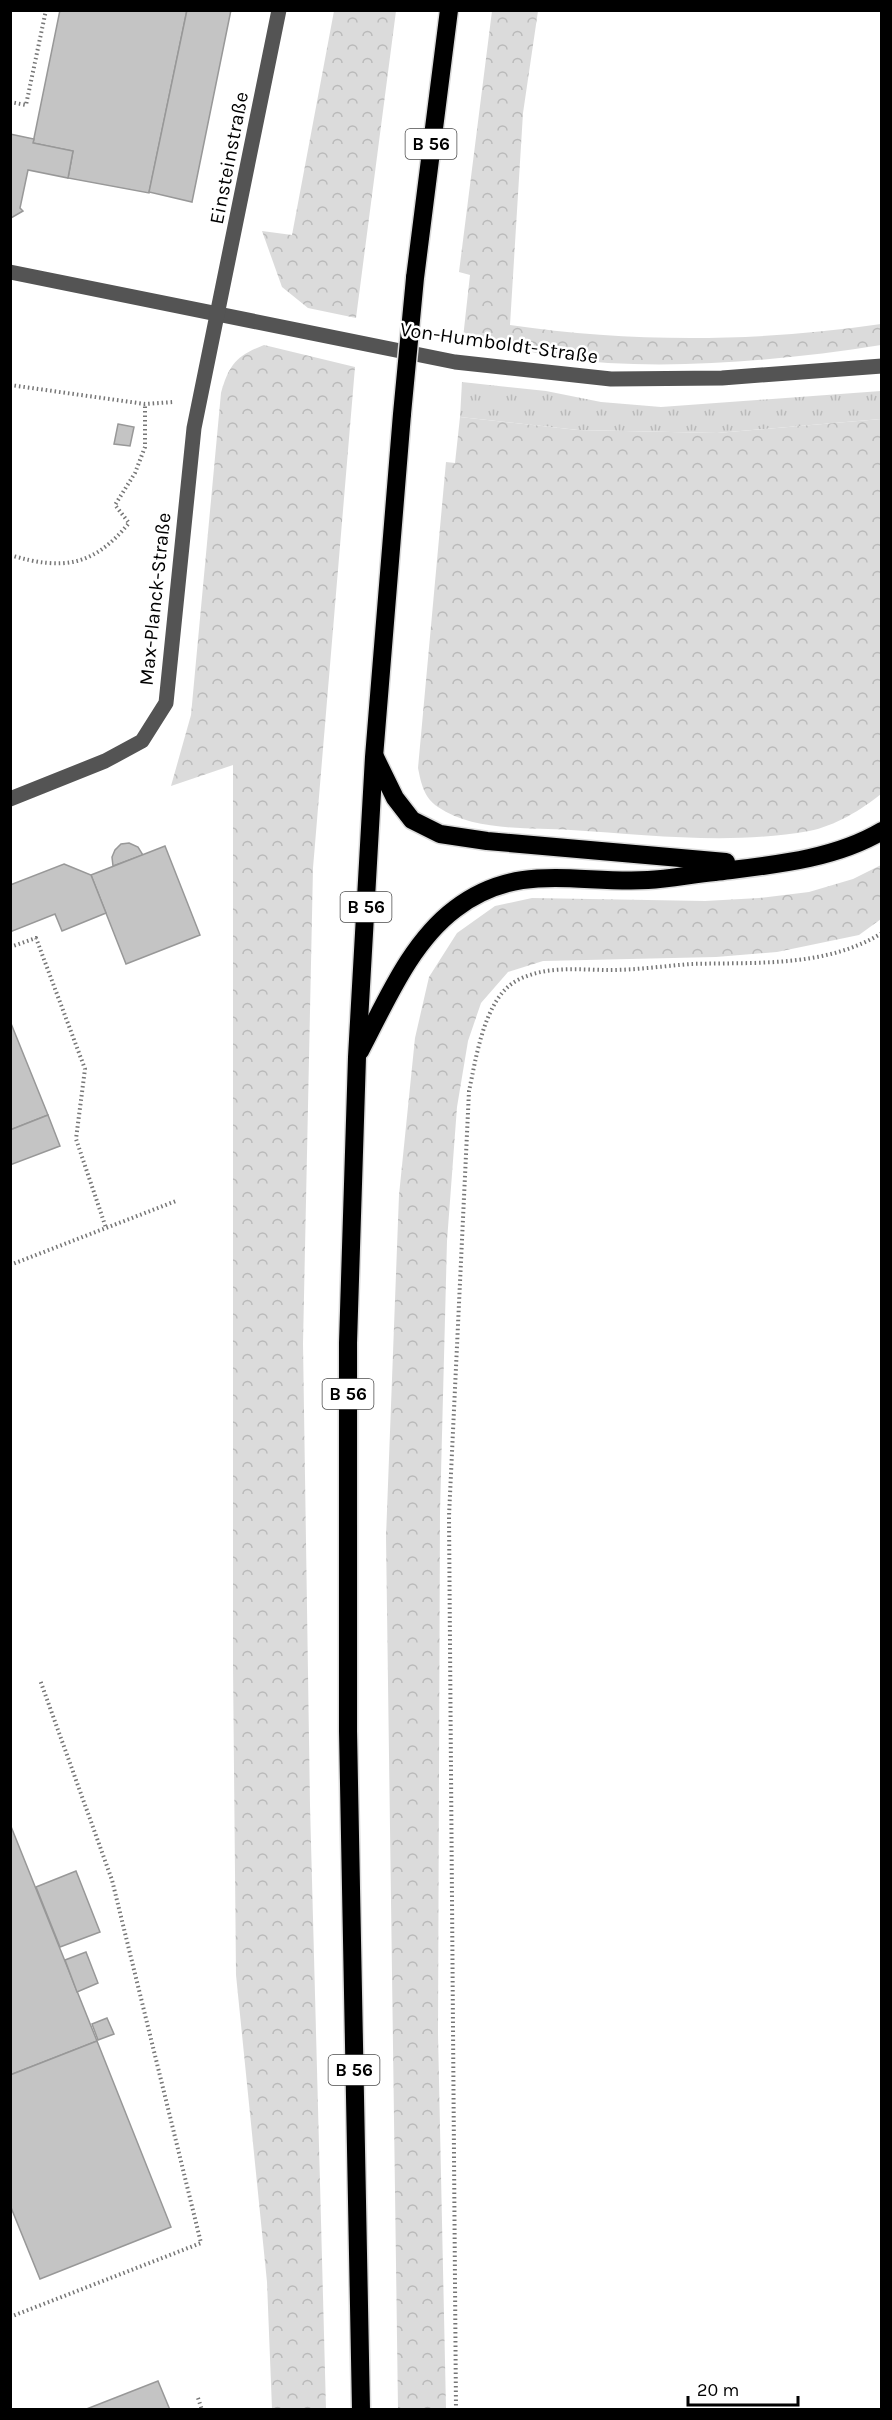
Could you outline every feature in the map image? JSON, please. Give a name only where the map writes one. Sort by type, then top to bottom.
[{"type":"highway","name":"B 56","points":[[361,2409],[346,1531],[348,1343],[357,1058],[374,757],[402,414],[415,278],[449,10]]},
{"type":"highway","points":[[374,757],[395,798],[412,820],[440,834],[487,841],[764,866]]},
{"type":"highway","points":[[357,1058],[387,998],[436,926],[474,896],[497,884],[528,878],[647,880],[764,866],[835,851],[882,831]]},
{"type":"street","name":"Einsteinstraße","points":[[220,313],[279,10]]},
{"type":"street","name":"Von-Humboldt-Straße","points":[[10,272],[220,313],[428,358],[611,379],[722,378],[882,366]]},
{"type":"street","name":"Max-Planck-Straße","points":[[10,800],[105,761],[142,741],[166,703],[194,428],[220,313]]},
{"type":"path","points":[[10,102],[26,105],[46,10]]},
{"type":"path","points":[[10,385],[145,404],[145,447],[135,473],[115,504],[129,523],[101,552],[72,564],[28,560],[10,555]]},
{"type":"path","points":[[456,2409],[449,1516],[469,1091],[481,1036],[496,1001],[515,981],[561,968],[610,970],[788,961],[822,957],[868,942],[882,933]]},
{"type":"path","points":[[10,948],[36,938],[85,1070],[76,1139],[106,1228]]},
{"type":"path","points":[[10,1265],[176,1201]]},
{"type":"path","points":[[10,2317],[201,2243],[112,1880],[40,1680]]},
{"type":"path","points":[[198,2398],[202,2409]]},
{"type":"green space","points":[[334,11],[396,11],[356,318],[308,308],[282,287],[262,231],[292,235]]},
{"type":"green space","points":[[492,11],[538,11],[523,113],[510,325],[602,335],[696,338],[789,334],[881,324],[881,345],[745,361],[642,364],[572,359],[463,338],[470,275],[459,272]]},
{"type":"green space","points":[[264,345],[355,367],[313,868],[303,1344],[310,1805],[326,2410],[272,2409],[267,2282],[236,1975],[233,1667],[233,765],[171,786],[191,715],[221,393],[227,375],[235,363],[247,353]]},
{"type":"green space","points":[[462,382],[546,391],[601,402],[661,407],[881,391],[881,419],[717,433],[578,430],[460,417]]},
{"type":"green space","points":[[460,417],[578,430],[717,433],[881,419],[881,794],[847,817],[819,829],[779,835],[720,838],[502,827],[468,821],[452,815],[433,803],[424,790],[418,768],[446,462],[455,463]]},
{"type":"green space","points":[[881,865],[881,919],[859,935],[777,952],[716,957],[543,961],[508,972],[481,1003],[468,1041],[457,1107],[447,1241],[440,1512],[438,2034],[446,2409],[398,2409],[386,1537],[399,1195],[415,1038],[429,977],[457,933],[495,906],[532,898],[705,901],[759,898],[809,892],[853,879]]},
{"type":"building","points":[[60,10],[187,10],[149,193],[68,178],[73,151],[33,143]]},
{"type":"building","points":[[187,10],[231,10],[192,202],[149,192]]},
{"type":"building","points":[[10,134],[34,139],[33,143],[73,151],[68,178],[28,170],[20,208],[23,211],[11,218]]},
{"type":"building","points":[[118,424],[134,427],[130,446],[114,444]]},
{"type":"building","points":[[129,843],[138,847],[143,855],[113,866],[112,857],[115,850],[121,844]]},
{"type":"building","points":[[165,846],[200,935],[126,964],[91,875]]},
{"type":"building","points":[[64,864],[91,875],[106,913],[62,931],[55,914],[10,932],[10,885]]},
{"type":"building","points":[[10,1021],[48,1115],[10,1130]]},
{"type":"building","points":[[48,1115],[60,1146],[10,1165],[10,1130]]},
{"type":"building","points":[[10,1824],[97,2041],[10,2075]]},
{"type":"building","points":[[76,1871],[100,1932],[60,1947],[36,1887]]},
{"type":"building","points":[[86,1952],[98,1983],[77,1992],[65,1960]]},
{"type":"building","points":[[107,2018],[114,2034],[98,2040],[92,2024]]},
{"type":"building","points":[[97,2041],[171,2227],[40,2279],[10,2205],[10,2075]]},
{"type":"building","points":[[158,2381],[170,2410],[84,2410]]}]
